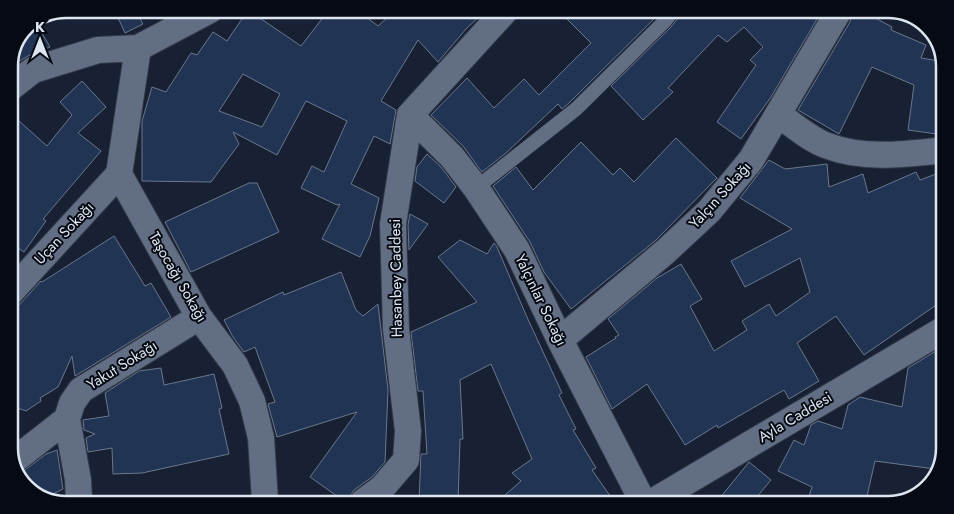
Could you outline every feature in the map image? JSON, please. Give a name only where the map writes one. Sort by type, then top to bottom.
[{"type":"street","points":[[18,82],[33,70],[98,50],[138,48],[195,18]]},
{"type":"street","points":[[410,115],[499,18]]},
{"type":"street","name":"Yalçın Sokağı","points":[[560,340],[665,252],[709,212],[751,160],[835,18]]},
{"type":"street","points":[[119,174],[138,48]]},
{"type":"street","name":"Yalçınlar Sokağı","points":[[410,115],[452,157],[476,188],[517,250],[560,340],[640,496]]},
{"type":"street","name":"Hasanbey Caddesi","points":[[371,496],[382,488],[406,460],[408,431],[396,329],[393,224],[410,115]]},
{"type":"street","points":[[779,115],[826,146],[846,152],[882,155],[936,151]]},
{"type":"street","name":"Uçan Sokağı","points":[[18,284],[119,174]]},
{"type":"street","name":"Taşocağı Sokağı","points":[[119,174],[199,317],[235,365],[252,401],[261,438],[265,496]]},
{"type":"street","name":"Yakut Sokağı","points":[[18,457],[67,419],[72,403],[81,390],[199,317]]},
{"type":"street","name":"Ayla Caddesi","points":[[663,496],[936,334]]},
{"type":"street","points":[[67,419],[78,480],[79,496]]},
{"type":"lane","points":[[476,188],[576,109],[667,18]]},
{"type":"building","points":[[118,18],[140,18],[143,24],[125,33]]},
{"type":"building","points":[[243,18],[260,18],[301,46],[323,18],[367,18],[378,26],[387,18],[478,18],[438,62],[418,40],[381,101],[396,110],[390,144],[374,136],[351,184],[379,198],[370,236],[360,257],[322,239],[340,204],[337,205],[301,188],[312,166],[324,172],[347,121],[306,101],[277,155],[233,132],[239,144],[211,182],[142,181],[142,121],[152,87],[166,92],[191,53],[197,55],[213,32],[227,41]],"holes":[[[243,74],[280,94],[262,127],[219,111]]]},
{"type":"building","points":[[566,18],[655,18],[570,102],[562,109],[558,104],[506,153],[482,172],[463,146],[431,115],[467,78],[494,108],[524,79],[539,95],[591,43]]},
{"type":"building","points":[[678,18],[818,18],[771,97],[741,139],[717,122],[756,65],[750,60],[763,47],[744,27],[727,42],[718,35],[668,88],[673,92],[643,120],[611,86]]},
{"type":"building","points":[[851,18],[875,18],[892,27],[891,30],[926,45],[921,58],[936,60],[936,134],[908,130],[914,85],[872,67],[839,134],[798,110]]},
{"type":"building","points":[[38,26],[50,47],[18,62],[22,44],[27,36]]},
{"type":"building","points":[[82,81],[106,107],[78,133],[101,151],[43,219],[46,221],[24,252],[18,248],[18,120],[47,146],[72,115],[60,102]]},
{"type":"building","points":[[676,138],[717,178],[655,241],[571,309],[544,272],[530,242],[493,186],[516,167],[533,190],[581,142],[613,175],[620,168],[634,182]]},
{"type":"building","points":[[427,154],[441,167],[456,187],[444,203],[415,181],[417,167]]},
{"type":"building","points":[[769,160],[785,169],[827,164],[829,187],[863,174],[868,193],[916,172],[920,180],[936,174],[936,305],[864,355],[836,316],[797,343],[819,381],[789,399],[784,390],[718,428],[717,425],[685,445],[647,384],[612,409],[586,357],[619,335],[608,319],[657,278],[681,264],[702,299],[690,306],[714,351],[747,330],[742,321],[769,304],[776,316],[810,292],[800,258],[745,287],[731,261],[792,229],[740,198]]},
{"type":"building","points":[[249,183],[257,183],[279,232],[191,272],[165,222]]},
{"type":"building","points":[[410,214],[428,224],[409,250],[408,225]]},
{"type":"building","points":[[114,236],[145,286],[151,283],[171,317],[75,376],[72,356],[58,387],[40,398],[41,401],[26,411],[18,408],[18,305],[42,282]]},
{"type":"building","points":[[460,240],[487,254],[494,243],[497,247],[562,393],[559,395],[576,429],[573,430],[596,468],[592,470],[610,496],[504,496],[521,481],[512,473],[532,459],[491,364],[460,380],[463,439],[460,439],[458,496],[419,496],[421,454],[427,454],[423,391],[418,391],[411,332],[477,302],[438,257]]},
{"type":"building","points":[[341,272],[356,310],[363,316],[378,304],[388,390],[385,462],[372,477],[354,490],[350,496],[337,496],[310,477],[357,412],[277,437],[268,404],[275,402],[255,347],[244,352],[224,320],[283,292],[284,295]]},
{"type":"building","points":[[936,351],[936,455],[932,469],[875,461],[867,496],[809,496],[812,487],[778,471],[794,440],[804,445],[811,425],[818,421],[842,429],[848,405],[860,397],[902,407],[908,368]]},
{"type":"building","points":[[161,368],[164,385],[214,374],[222,408],[219,409],[229,454],[142,473],[113,474],[112,448],[88,452],[86,438],[95,434],[84,430],[83,420],[109,416],[105,393],[139,371]]},
{"type":"building","points":[[57,450],[63,489],[52,495],[34,485],[23,471],[46,454]]},
{"type":"building","points":[[749,462],[771,480],[758,496],[721,496]]}]
